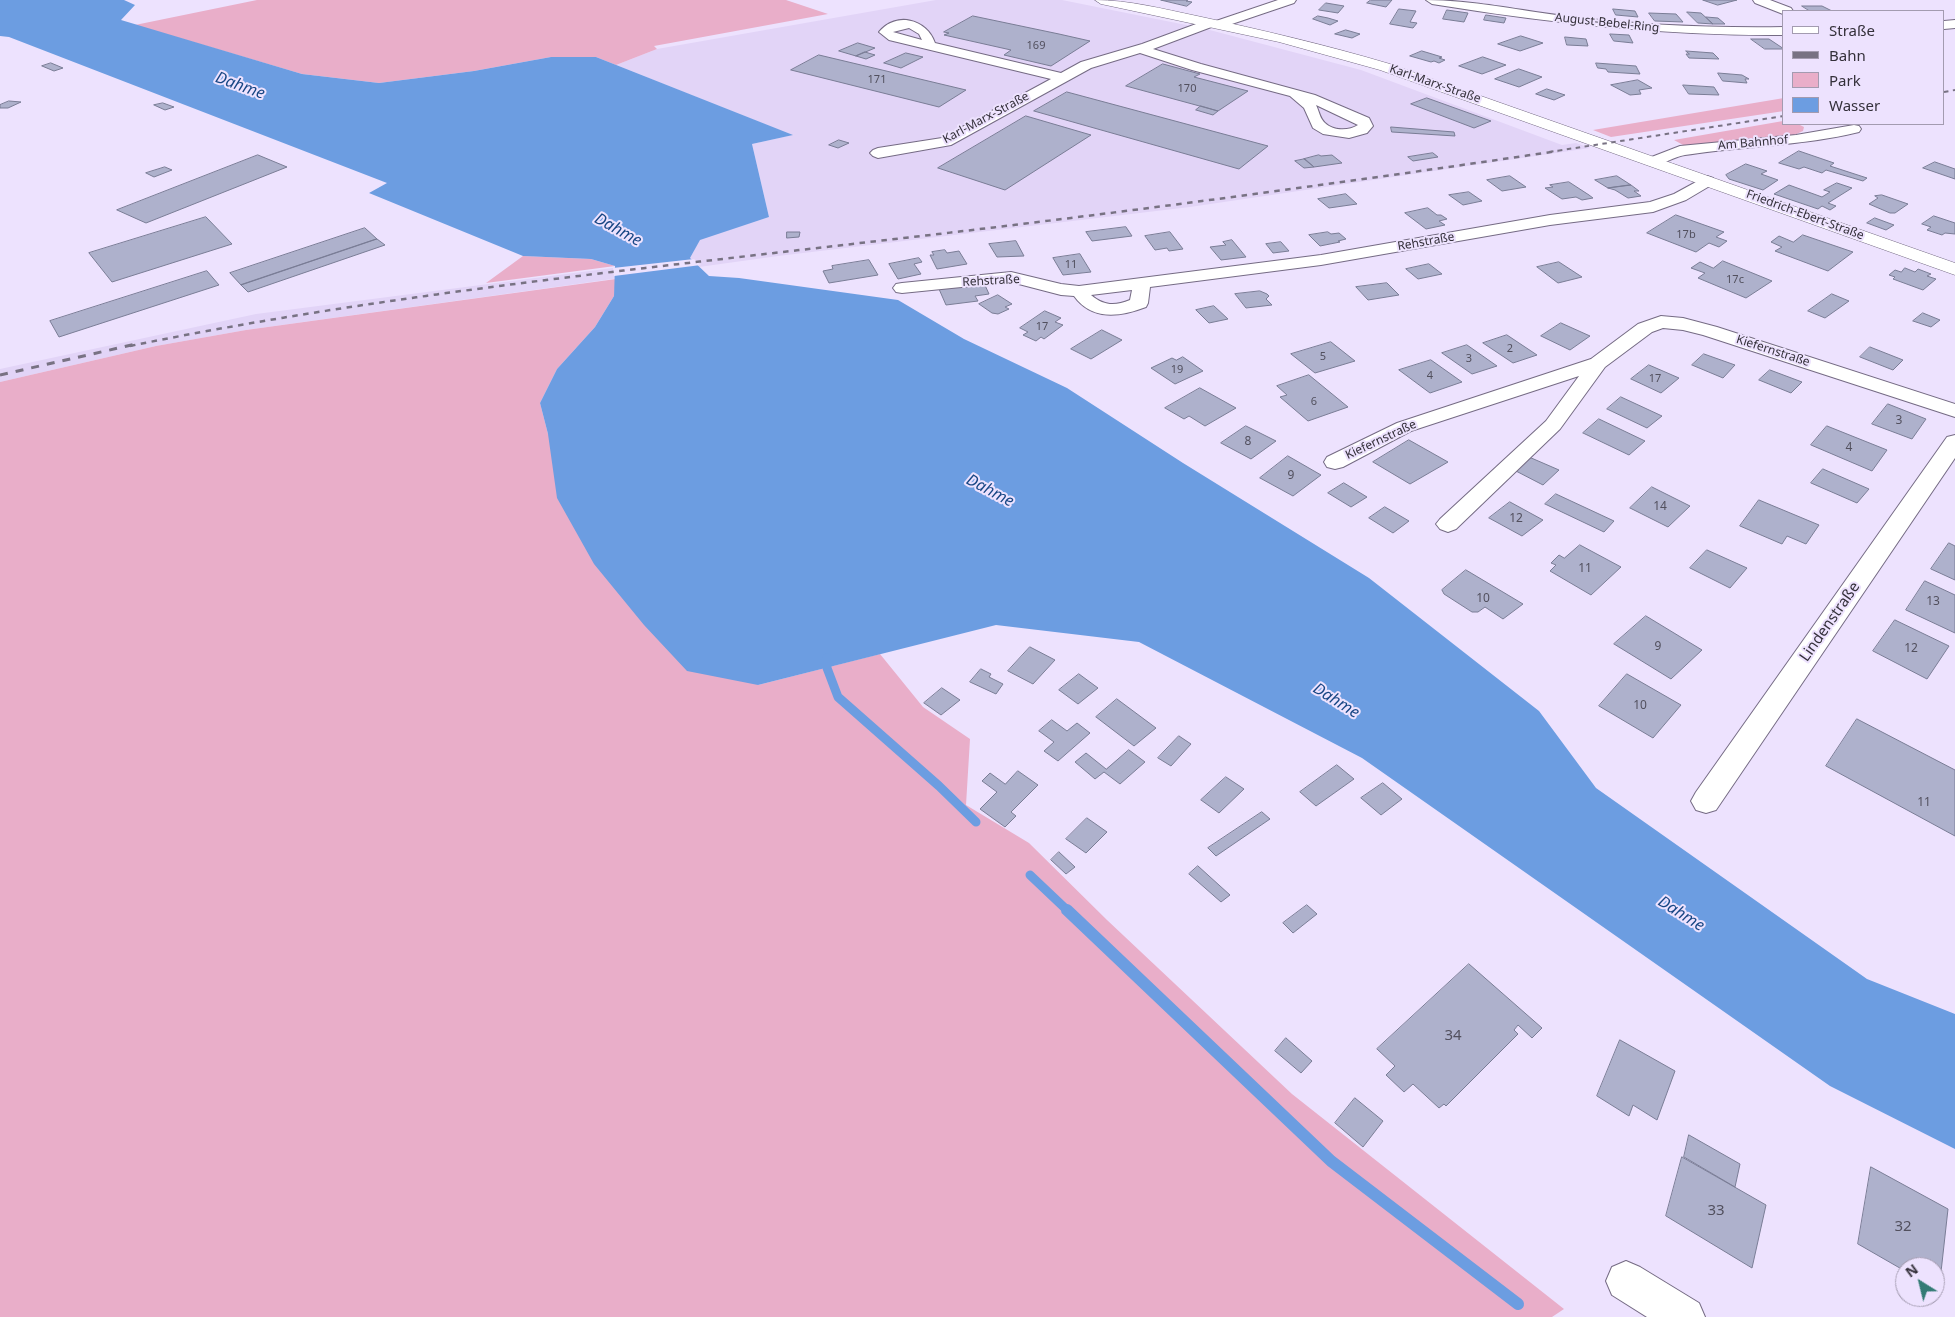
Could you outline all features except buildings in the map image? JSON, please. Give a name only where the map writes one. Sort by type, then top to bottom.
[{"type":"street","name":"Karl-Marx-Straße","points":[[1101,0],[1215,23],[1385,66],[1654,162]]},
{"type":"street","points":[[1215,23],[1290,0]]},
{"type":"street","name":"August-Bebel-Ring","points":[[1432,0],[1553,18],[1640,28],[1782,31]]},
{"type":"street","points":[[1759,0],[1784,10]]},
{"type":"street","name":"Karl-Marx-Straße","points":[[878,153],[946,142],[1086,66],[1215,23]]},
{"type":"street","name":"Karl-Marx-Straße","points":[[930,46],[1061,78]]},
{"type":"street","points":[[1141,49],[1163,58],[1294,94]]},
{"type":"street","name":"Am Bahnhof","points":[[1654,162],[1680,151],[1796,139],[1854,129]]},
{"type":"street","name":"Friedrich-Ebert-Straße","points":[[1654,162],[1955,269]]},
{"type":"street","name":"Rehstraße","points":[[902,288],[1011,277],[1027,279],[1063,292],[1079,291],[1085,301],[1102,310],[1123,310],[1139,303],[1141,289],[1138,283],[1321,260],[1559,219],[1653,207],[1680,197],[1707,180]]},
{"type":"street","name":"Kiefernstraße","points":[[1448,524],[1553,424],[1598,363],[1645,328],[1661,322],[1683,324],[1710,331],[1955,411]]},
{"type":"street","name":"Kiefernstraße","points":[[1335,462],[1404,427],[1598,363]]},
{"type":"street","name":"Lindenstraße","points":[[1706,801],[1955,442]]},
{"type":"street","points":[[1626,1281],[1685,1317]]},
{"type":"shaded area","points":[[936,0],[1062,0],[1206,29],[1361,70],[1562,145],[1576,143],[1590,148],[1190,207],[778,256],[246,330],[156,346],[0,382],[0,369],[256,314],[690,258],[700,239],[769,217],[752,144],[792,135],[616,65],[657,49]]},
{"type":"green space","points":[[257,0],[786,0],[828,14],[654,46],[657,49],[616,65],[596,57],[551,57],[474,71],[379,83],[302,74],[135,25]]},
{"type":"green space","points":[[1782,98],[1782,111],[1611,137],[1593,130]]},
{"type":"green space","points":[[1782,121],[1782,125],[1800,125],[1804,127],[1803,131],[1792,136],[1685,146],[1674,140]]},
{"type":"green space","points":[[523,256],[591,259],[615,266],[486,283]]},
{"type":"green space","points":[[616,279],[614,296],[595,327],[557,369],[540,403],[548,434],[758,685],[880,654],[923,707],[970,739],[966,805],[1029,843],[1107,920],[1292,1094],[1564,1309],[1552,1317],[0,1317],[0,382],[156,346],[246,330]]},
{"type":"water","name":"Dahme","points":[[0,0],[124,0],[135,5],[121,20],[302,74],[379,83],[474,71],[551,57],[596,57],[793,135],[752,144],[769,217],[700,240],[690,258],[709,276],[739,278],[898,300],[964,339],[1067,388],[1183,463],[1369,578],[1539,711],[1596,788],[1867,979],[1955,1014],[1955,1149],[1830,1086],[1362,758],[1139,642],[996,625],[758,685],[687,671],[644,625],[594,564],[557,498],[548,434],[540,403],[557,369],[595,327],[614,296],[615,266],[591,259],[523,256],[369,193],[387,183],[9,37],[0,36]]},
{"type":"pier","points":[[694,259],[701,265],[614,276],[613,268]]},
{"type":"waterway","points":[[827,658],[827,668],[838,697],[939,786],[976,822]]},
{"type":"waterway","points":[[1030,875],[1068,911]]},
{"type":"waterway","points":[[1067,910],[1331,1161],[1518,1304]]},
{"type":"railway","points":[[1945,92],[1955,90]]},
{"type":"railway","points":[[1549,152],[1782,116]]},
{"type":"railway","points":[[130,346],[222,328],[498,286],[1127,211],[1558,151]]},
{"type":"railway","points":[[0,375],[136,344]]}]
